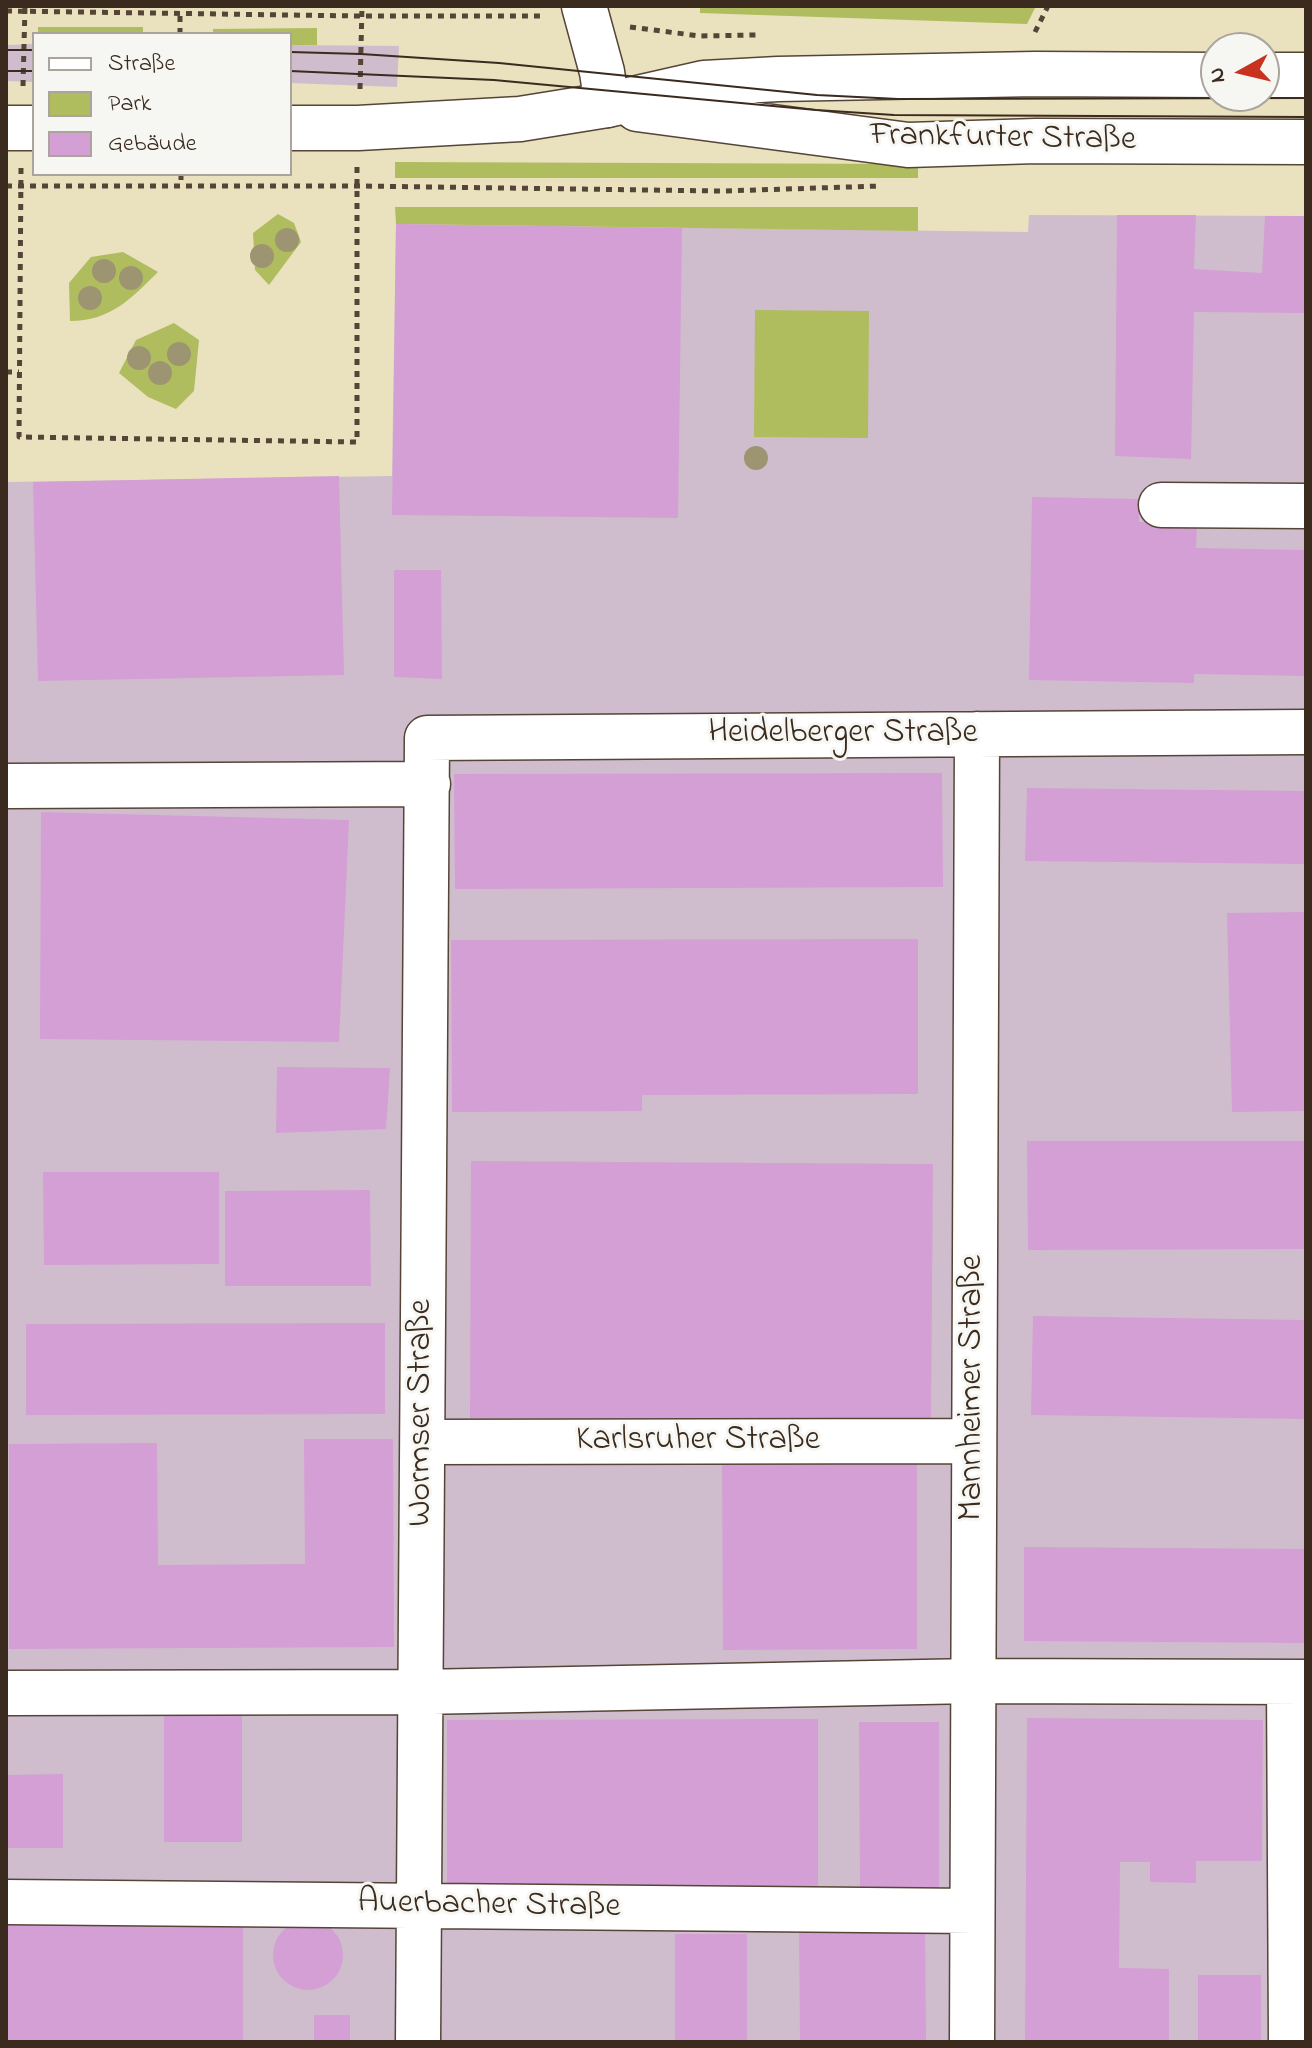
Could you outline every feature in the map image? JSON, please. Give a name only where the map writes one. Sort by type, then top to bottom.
[{"type":"main road","points":[[569,11],[602,72],[607,105]]},
{"type":"main road","name":"Frankfurter Straße","points":[[292,128],[358,128],[520,119],[607,105],[704,83],[1035,74],[1200,75]]},
{"type":"main road","points":[[1280,75],[1306,75]]},
{"type":"main road","name":"Frankfurter Straße","points":[[607,105],[908,145],[1036,141],[1306,142]]},
{"type":"main road","points":[[1161,505],[1306,506]]},
{"type":"main road","name":"Heidelberger Straße","points":[[428,784],[427,738],[1306,732]]},
{"type":"main road","name":"Mannheimer Straße","points":[[972,2042],[977,734]]},
{"type":"main road","points":[[6,786],[428,784]]},
{"type":"main road","name":"Wormser Straße","points":[[418,2042],[428,784]]},
{"type":"main road","name":"Karlsruher Straße","points":[[423,1442],[974,1441]]},
{"type":"main road","points":[[6,1693],[420,1692],[973,1681],[1297,1682],[1291,2042]]},
{"type":"main road","name":"Auerbacher Straße","points":[[6,1902],[972,1911]]},
{"type":"path","points":[[359,102],[362,6]]},
{"type":"path","points":[[464,6],[464,15]]},
{"type":"path","points":[[1034,34],[1048,6]]},
{"type":"path","points":[[25,9],[19,437],[357,442],[357,186]]},
{"type":"path","points":[[6,11],[361,16],[569,11]]},
{"type":"path","points":[[180,14],[180,32]]},
{"type":"path","points":[[639,28],[700,36]]},
{"type":"path","points":[[181,176],[181,186]]},
{"type":"path","points":[[6,186],[357,186],[723,191],[896,185]]},
{"type":"path","points":[[6,372],[19,372]]},
{"type":"shaded area","points":[[32,44],[32,82],[6,81],[6,45]]},
{"type":"shaded area","points":[[292,45],[399,46],[397,87],[292,83]]},
{"type":"shaded area","points":[[1029,215],[1306,216],[1306,2042],[6,2042],[6,482],[392,476],[396,224],[1028,232]]},
{"type":"green space","points":[[700,6],[1036,6],[1027,24],[700,13]]},
{"type":"green space","points":[[38,27],[143,27],[143,32],[38,32]]},
{"type":"green space","points":[[317,28],[317,45],[292,45],[292,32],[213,32],[213,29]]},
{"type":"green space","points":[[395,162],[918,164],[918,178],[395,178]]},
{"type":"green space","points":[[395,207],[918,207],[918,231],[396,224]]},
{"type":"green space","points":[[278,214],[294,223],[301,242],[269,285],[255,270],[253,233]]},
{"type":"green space","points":[[123,252],[158,272],[119,307],[97,317],[70,321],[69,283],[91,257]]},
{"type":"green space","points":[[755,310],[869,311],[868,438],[754,437]]},
{"type":"green space","points":[[174,323],[199,340],[194,391],[176,409],[148,397],[119,373],[136,340]]},
{"type":"building","points":[[1117,215],[1196,215],[1194,269],[1262,273],[1265,216],[1306,216],[1306,313],[1194,312],[1191,459],[1115,456]]},
{"type":"building","points":[[396,224],[682,228],[678,518],[392,515]]},
{"type":"building","points":[[339,476],[344,675],[38,681],[33,482]]},
{"type":"building","points":[[1032,497],[1139,499],[1139,522],[1197,523],[1196,548],[1306,550],[1306,676],[1194,674],[1194,683],[1029,680]]},
{"type":"building","points":[[394,570],[441,570],[442,679],[394,677]]},
{"type":"building","points":[[942,773],[943,887],[455,889],[454,774]]},
{"type":"building","points":[[1027,788],[1306,791],[1306,864],[1025,861]]},
{"type":"building","points":[[41,812],[349,820],[339,1042],[40,1039]]},
{"type":"building","points":[[1306,912],[1306,1111],[1232,1112],[1227,913]]},
{"type":"building","points":[[918,939],[918,1094],[642,1095],[642,1111],[452,1112],[451,940]]},
{"type":"building","points":[[277,1067],[390,1068],[386,1129],[276,1133]]},
{"type":"building","points":[[1027,1141],[1306,1141],[1306,1249],[1028,1250]]},
{"type":"building","points":[[471,1161],[933,1164],[931,1421],[470,1418]]},
{"type":"building","points":[[43,1172],[219,1172],[219,1264],[44,1265]]},
{"type":"building","points":[[370,1190],[371,1286],[225,1286],[225,1191]]},
{"type":"building","points":[[1033,1316],[1306,1320],[1306,1419],[1031,1415]]},
{"type":"building","points":[[385,1323],[385,1414],[26,1415],[26,1324]]},
{"type":"building","points":[[304,1439],[393,1439],[394,1647],[9,1649],[9,1444],[157,1443],[158,1565],[305,1564]]},
{"type":"building","points":[[722,1457],[917,1457],[917,1649],[723,1650]]},
{"type":"building","points":[[1024,1547],[1306,1549],[1306,1643],[1024,1641]]},
{"type":"building","points":[[164,1714],[242,1714],[242,1842],[164,1842]]},
{"type":"building","points":[[1027,1718],[1263,1720],[1262,1861],[1196,1861],[1196,1883],[1150,1882],[1150,1862],[1120,1862],[1119,1968],[1169,1969],[1169,2042],[1025,2042]]},
{"type":"building","points":[[818,1719],[818,1890],[447,1891],[447,1720]]},
{"type":"building","points":[[859,1722],[939,1722],[939,1892],[860,1892]]},
{"type":"building","points":[[63,1774],[63,1848],[6,1848],[6,1775]]},
{"type":"building","points":[[6,1908],[243,1908],[243,2042],[6,2042]]},
{"type":"building","points":[[315,1920],[337,1935],[343,1955],[341,1969],[333,1980],[322,1988],[301,1990],[283,1980],[275,1969],[273,1948],[283,1930],[294,1922]]},
{"type":"building","points":[[925,1927],[926,2042],[800,2042],[799,1928]]},
{"type":"building","points":[[675,1934],[747,1934],[747,2042],[675,2042]]},
{"type":"building","points":[[1198,1975],[1261,1975],[1261,2042],[1198,2042]]},
{"type":"building","points":[[314,2015],[350,2015],[350,2042],[314,2042]]},
{"type":"tram line","points":[[6,50],[32,50]]},
{"type":"tram line","points":[[292,52],[499,63],[817,95],[898,99],[1306,98]]},
{"type":"tram line","points":[[6,71],[32,71]]},
{"type":"tram line","points":[[292,71],[494,80],[894,115],[1306,117]]}]
